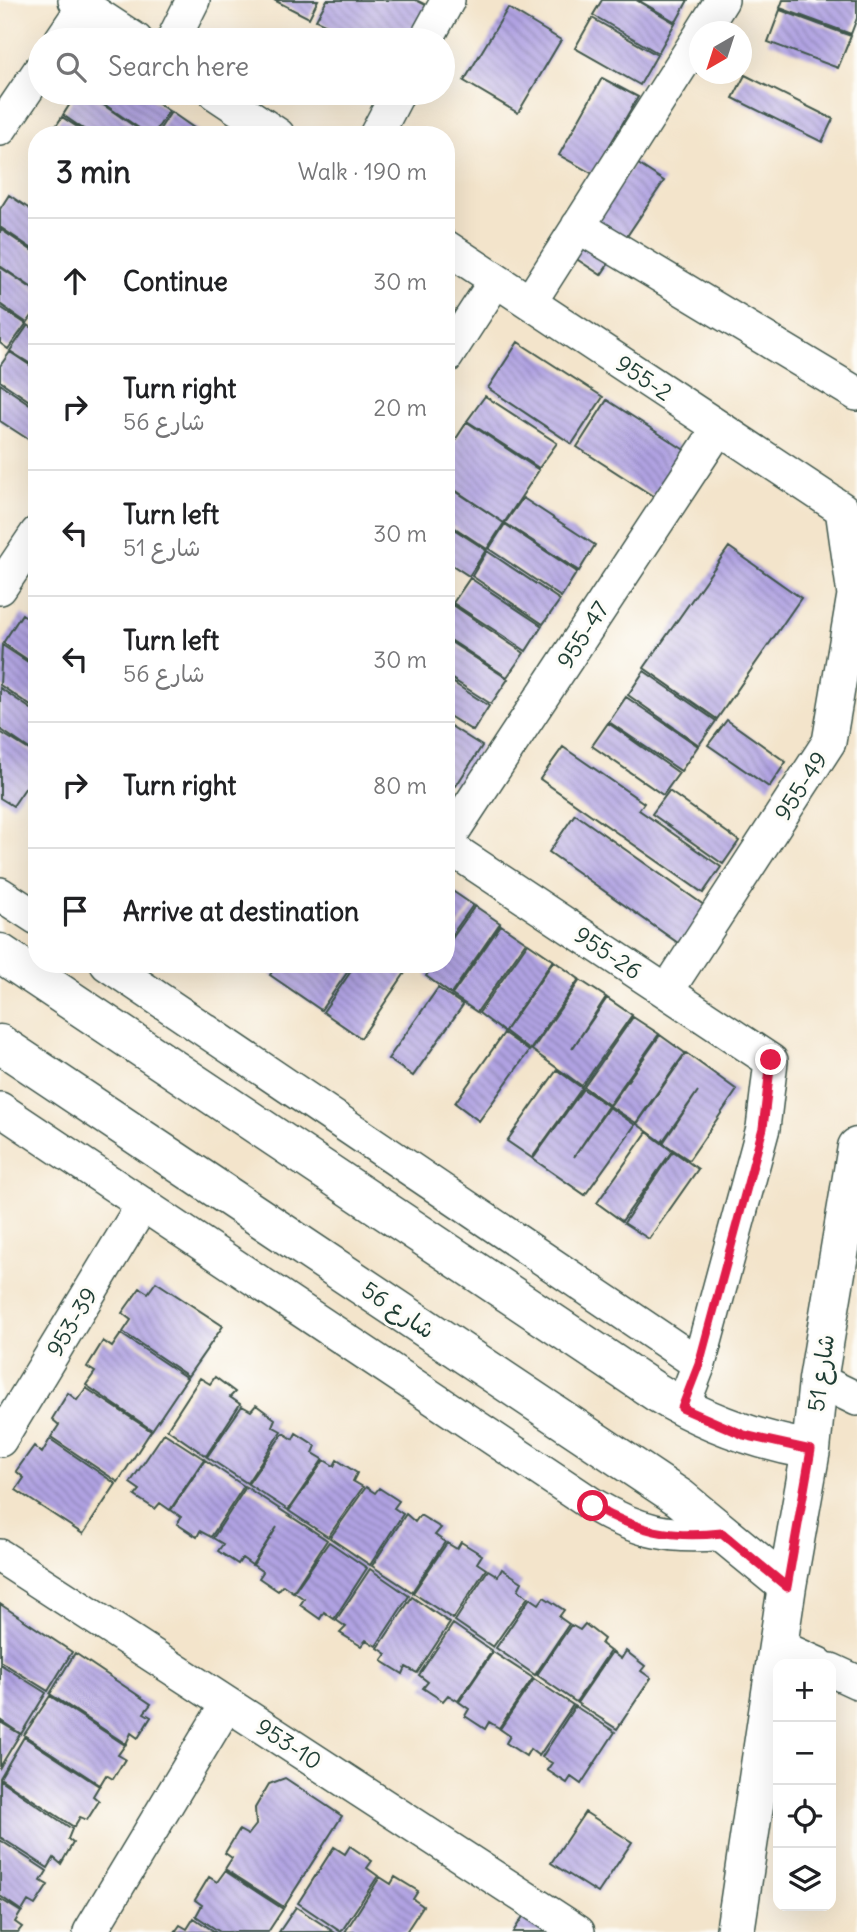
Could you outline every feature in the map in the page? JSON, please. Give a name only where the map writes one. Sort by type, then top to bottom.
[{"type":"street","points":[[179,28],[193,0]]},
{"type":"street","points":[[432,28],[447,0]]},
{"type":"street","points":[[709,21],[722,0]]},
{"type":"street","points":[[67,28],[80,3],[118,28]]},
{"type":"street","points":[[530,302],[689,53]]},
{"type":"street","points":[[0,129],[28,88]]},
{"type":"street","points":[[233,105],[264,126]]},
{"type":"street","points":[[381,126],[392,105]]},
{"type":"street","points":[[578,226],[857,394]]},
{"type":"street","name":"955-2","points":[[455,253],[842,509]]},
{"type":"street","points":[[455,343],[496,279]]},
{"type":"street","name":"955-47","points":[[455,830],[719,428]]},
{"type":"street","name":"955-49","points":[[667,992],[829,742],[854,595],[842,509]]},
{"type":"street","points":[[4,575],[28,544]]},
{"type":"street","name":"955-26","points":[[455,850],[771,1060],[763,1128],[699,1364]]},
{"type":"street","points":[[0,894],[28,912]]},
{"type":"street","points":[[0,953],[28,972]]},
{"type":"street","points":[[30,973],[682,1408],[744,1435],[811,1450]]},
{"type":"street","points":[[120,973],[699,1364],[682,1408]]},
{"type":"street","name":"شارع 56","points":[[0,1044],[680,1498],[787,1587]]},
{"type":"street","points":[[0,1109],[618,1520],[644,1530],[670,1535],[722,1533]]},
{"type":"street","name":"شارع 51","points":[[735,1932],[787,1587],[811,1450],[818,1380],[857,1147]]},
{"type":"street","name":"953-39","points":[[0,1440],[143,1204]]},
{"type":"street","points":[[818,1380],[857,1399]]},
{"type":"street","name":"953-10","points":[[0,1556],[578,1932]]},
{"type":"street","points":[[778,1646],[807,1659]]},
{"type":"street","points":[[836,1672],[857,1682]]},
{"type":"street","points":[[90,1932],[227,1704]]},
{"type":"building","points":[[274,0],[318,0],[309,18]]},
{"type":"building","points":[[327,0],[416,0],[432,8],[421,28],[333,28],[316,20]]},
{"type":"building","points":[[602,0],[636,0],[675,23],[658,53],[593,15]]},
{"type":"building","points":[[638,0],[688,0],[676,22]]},
{"type":"building","points":[[783,0],[857,0],[857,18],[851,34],[780,8]]},
{"type":"building","points":[[508,8],[561,40],[518,113],[464,81]]},
{"type":"building","points":[[780,10],[851,36],[838,68],[768,42]]},
{"type":"building","points":[[592,18],[657,55],[640,85],[575,48]]},
{"type":"building","points":[[602,78],[638,97],[593,174],[559,155]]},
{"type":"building","points":[[752,78],[833,119],[822,142],[733,98],[740,84],[752,84]]},
{"type":"building","points":[[69,105],[103,105],[134,126],[79,126],[63,115]]},
{"type":"building","points":[[105,105],[160,105],[169,111],[159,126],[136,126]]},
{"type":"building","points":[[171,112],[191,126],[162,126]]},
{"type":"building","points":[[62,117],[76,126],[56,126]]},
{"type":"building","points":[[635,162],[664,181],[601,275],[572,256]]},
{"type":"building","points":[[9,195],[28,208],[28,246],[0,227],[0,209]]},
{"type":"building","points":[[0,229],[28,248],[28,285],[0,266]]},
{"type":"building","points":[[0,267],[28,286],[28,322],[0,304]]},
{"type":"building","points":[[0,307],[26,324],[8,349],[0,343]]},
{"type":"building","points":[[28,325],[28,362],[10,351]]},
{"type":"building","points":[[518,342],[603,397],[572,444],[488,388]]},
{"type":"building","points":[[10,352],[28,364],[28,400],[0,381],[0,366]]},
{"type":"building","points":[[0,384],[28,403],[28,439],[0,421]]},
{"type":"building","points":[[485,396],[557,443],[539,468],[467,421]]},
{"type":"building","points":[[607,400],[686,451],[656,498],[577,447]]},
{"type":"building","points":[[467,422],[539,470],[504,523],[455,490],[455,440]]},
{"type":"building","points":[[455,491],[504,523],[487,549],[455,528]]},
{"type":"building","points":[[523,498],[595,545],[579,571],[505,523]]},
{"type":"building","points":[[505,524],[577,572],[561,597],[489,549]]},
{"type":"building","points":[[455,530],[486,550],[469,576],[455,567]]},
{"type":"building","points":[[729,547],[801,598],[717,719],[644,668]]},
{"type":"building","points":[[487,551],[560,600],[543,624],[472,576]]},
{"type":"building","points":[[470,578],[542,626],[526,651],[455,604],[455,600]]},
{"type":"building","points":[[455,606],[524,653],[507,677],[455,643]]},
{"type":"building","points":[[22,614],[28,618],[28,660],[3,643]]},
{"type":"building","points":[[2,645],[28,662],[28,704],[0,685]]},
{"type":"building","points":[[455,645],[508,679],[491,704],[455,681]]},
{"type":"building","points":[[644,671],[716,721],[699,745],[628,695]]},
{"type":"building","points":[[455,684],[489,706],[473,731],[455,720]]},
{"type":"building","points":[[0,688],[28,707],[28,748],[0,729]]},
{"type":"building","points":[[626,697],[698,746],[681,771],[609,722]]},
{"type":"building","points":[[727,720],[786,762],[769,787],[708,745]]},
{"type":"building","points":[[608,723],[679,773],[663,795],[592,746]]},
{"type":"building","points":[[455,729],[482,746],[455,785]]},
{"type":"building","points":[[0,732],[28,749],[28,784],[13,806],[0,798]]},
{"type":"building","points":[[563,747],[644,803],[639,810],[721,867],[703,893],[540,779]]},
{"type":"building","points":[[669,791],[739,841],[723,864],[652,814]]},
{"type":"building","points":[[575,814],[708,908],[681,945],[549,852]]},
{"type":"building","points":[[455,893],[473,905],[455,930]]},
{"type":"building","points":[[475,906],[500,923],[451,994],[426,976],[428,973],[455,973],[455,934]]},
{"type":"building","points":[[501,925],[526,942],[477,1012],[452,995]]},
{"type":"building","points":[[528,943],[553,960],[504,1032],[479,1013]]},
{"type":"building","points":[[554,961],[579,979],[530,1050],[505,1031]]},
{"type":"building","points":[[271,973],[347,973],[321,1010],[270,975]]},
{"type":"building","points":[[350,973],[405,973],[361,1038],[323,1012]]},
{"type":"building","points":[[580,980],[606,997],[572,1049],[607,998],[632,1015],[582,1086],[532,1050]]},
{"type":"building","points":[[438,988],[463,1005],[413,1076],[388,1059]]},
{"type":"building","points":[[633,1017],[659,1034],[609,1105],[584,1087]]},
{"type":"building","points":[[504,1033],[529,1051],[479,1121],[455,1103]]},
{"type":"building","points":[[660,1035],[685,1053],[636,1123],[610,1106]]},
{"type":"building","points":[[686,1053],[737,1090],[689,1160],[663,1143],[698,1091],[662,1142],[637,1124]]},
{"type":"building","points":[[557,1070],[582,1088],[532,1158],[507,1141]]},
{"type":"building","points":[[583,1089],[608,1106],[574,1157],[609,1107],[635,1125],[585,1195],[533,1159]]},
{"type":"building","points":[[647,1132],[672,1151],[622,1221],[597,1203]]},
{"type":"building","points":[[673,1151],[698,1169],[649,1239],[624,1223]]},
{"type":"building","points":[[156,1282],[223,1326],[188,1376],[123,1332],[131,1320],[122,1313],[140,1288],[148,1293]]},
{"type":"building","points":[[121,1334],[187,1378],[152,1430],[86,1385],[95,1372],[87,1367],[103,1341],[112,1347]]},
{"type":"building","points":[[215,1377],[235,1392],[230,1397],[240,1404],[206,1456],[167,1429],[200,1378],[210,1384]]},
{"type":"building","points":[[86,1388],[151,1431],[118,1482],[51,1437],[59,1425],[52,1419],[68,1393],[77,1400]]},
{"type":"building","points":[[256,1405],[275,1419],[272,1426],[281,1431],[247,1483],[207,1457],[242,1406],[251,1411]]},
{"type":"building","points":[[164,1433],[204,1459],[170,1510],[160,1503],[155,1509],[135,1496],[140,1490],[130,1483]]},
{"type":"building","points":[[283,1433],[293,1439],[296,1433],[316,1446],[313,1453],[323,1459],[288,1510],[248,1484]]},
{"type":"building","points":[[50,1439],[116,1484],[83,1534],[16,1490],[24,1478],[16,1471],[34,1446],[42,1453]]},
{"type":"building","points":[[205,1460],[244,1486],[211,1537],[200,1531],[197,1537],[177,1524],[181,1517],[171,1510]]},
{"type":"building","points":[[324,1460],[334,1466],[337,1460],[357,1473],[353,1481],[363,1487],[328,1537],[289,1511]]},
{"type":"building","points":[[246,1487],[327,1540],[293,1592],[283,1585],[278,1591],[259,1578],[263,1572],[253,1565],[277,1527],[252,1565],[242,1558],[238,1564],[218,1551],[223,1544],[213,1538]]},
{"type":"building","points":[[366,1487],[375,1493],[379,1488],[399,1501],[394,1508],[403,1514],[370,1565],[330,1538]]},
{"type":"building","points":[[406,1514],[415,1522],[420,1515],[441,1528],[435,1535],[445,1542],[412,1592],[372,1566]]},
{"type":"building","points":[[329,1542],[367,1568],[334,1619],[324,1612],[320,1619],[300,1605],[304,1599],[294,1592]]},
{"type":"building","points":[[461,1542],[482,1555],[477,1563],[486,1569],[453,1619],[413,1593],[447,1543],[457,1549]]},
{"type":"building","points":[[370,1569],[409,1596],[376,1646],[366,1640],[361,1646],[340,1633],[346,1627],[336,1620]]},
{"type":"building","points":[[502,1569],[522,1582],[518,1590],[528,1597],[493,1647],[455,1621],[488,1570],[498,1576]]},
{"type":"building","points":[[412,1597],[450,1623],[417,1673],[406,1667],[403,1674],[382,1661],[387,1654],[378,1648]]},
{"type":"building","points":[[544,1597],[564,1610],[559,1617],[569,1624],[535,1675],[496,1648],[530,1598],[539,1604]]},
{"type":"building","points":[[0,1604],[72,1652],[48,1691],[0,1661]]},
{"type":"building","points":[[453,1624],[492,1651],[458,1701],[448,1695],[443,1701],[423,1688],[428,1682],[419,1675]]},
{"type":"building","points":[[585,1624],[604,1639],[601,1644],[610,1651],[576,1702],[537,1675],[571,1625],[580,1630]]},
{"type":"building","points":[[626,1651],[645,1666],[641,1671],[651,1678],[617,1729],[577,1703],[612,1652],[621,1659]]},
{"type":"building","points":[[493,1652],[533,1678],[499,1728],[489,1722],[485,1729],[465,1716],[469,1709],[459,1702]]},
{"type":"building","points":[[75,1653],[151,1704],[144,1713],[151,1717],[138,1738],[131,1733],[126,1744],[50,1694]]},
{"type":"building","points":[[0,1664],[46,1693],[21,1734],[0,1720]]},
{"type":"building","points":[[534,1679],[573,1705],[539,1756],[530,1749],[526,1756],[506,1743],[510,1736],[500,1729]]},
{"type":"building","points":[[50,1696],[125,1745],[118,1755],[125,1759],[113,1779],[106,1775],[100,1785],[24,1735]]},
{"type":"building","points":[[575,1706],[615,1732],[581,1784],[571,1777],[567,1783],[547,1770],[552,1763],[542,1757]]},
{"type":"building","points":[[0,1722],[20,1734],[0,1767]]},
{"type":"building","points":[[24,1737],[99,1786],[93,1796],[99,1801],[87,1820],[80,1817],[74,1827],[0,1778]]},
{"type":"building","points":[[285,1778],[342,1816],[284,1907],[225,1869],[232,1858],[225,1853],[239,1830],[248,1835],[256,1825],[255,1808],[269,1784]]},
{"type":"building","points":[[0,1780],[72,1829],[68,1839],[73,1843],[61,1864],[54,1858],[48,1868],[0,1837]]},
{"type":"building","points":[[585,1812],[632,1842],[598,1893],[551,1863]]},
{"type":"building","points":[[0,1840],[47,1871],[41,1881],[48,1885],[35,1905],[28,1901],[22,1911],[0,1896]]},
{"type":"building","points":[[350,1846],[372,1861],[367,1868],[378,1876],[341,1932],[298,1903],[334,1847],[345,1854]]},
{"type":"building","points":[[225,1871],[283,1909],[268,1932],[220,1932],[196,1916],[202,1905],[195,1900],[209,1877],[217,1882]]},
{"type":"building","points":[[380,1877],[391,1884],[395,1877],[418,1891],[413,1899],[423,1906],[406,1932],[345,1932]]},
{"type":"building","points":[[0,1899],[21,1912],[15,1922],[22,1927],[18,1932],[0,1932]]},
{"type":"building","points":[[296,1907],[334,1932],[279,1932]]},
{"type":"building","points":[[524,1915],[548,1932],[513,1932]]},
{"type":"building","points":[[194,1918],[215,1932],[175,1932],[180,1925],[187,1929]]},
{"type":"route","points":[[593,1506],[644,1530],[670,1535],[722,1533],[787,1587],[811,1450],[744,1435],[682,1408],[699,1364],[763,1128],[771,1060]]}]
